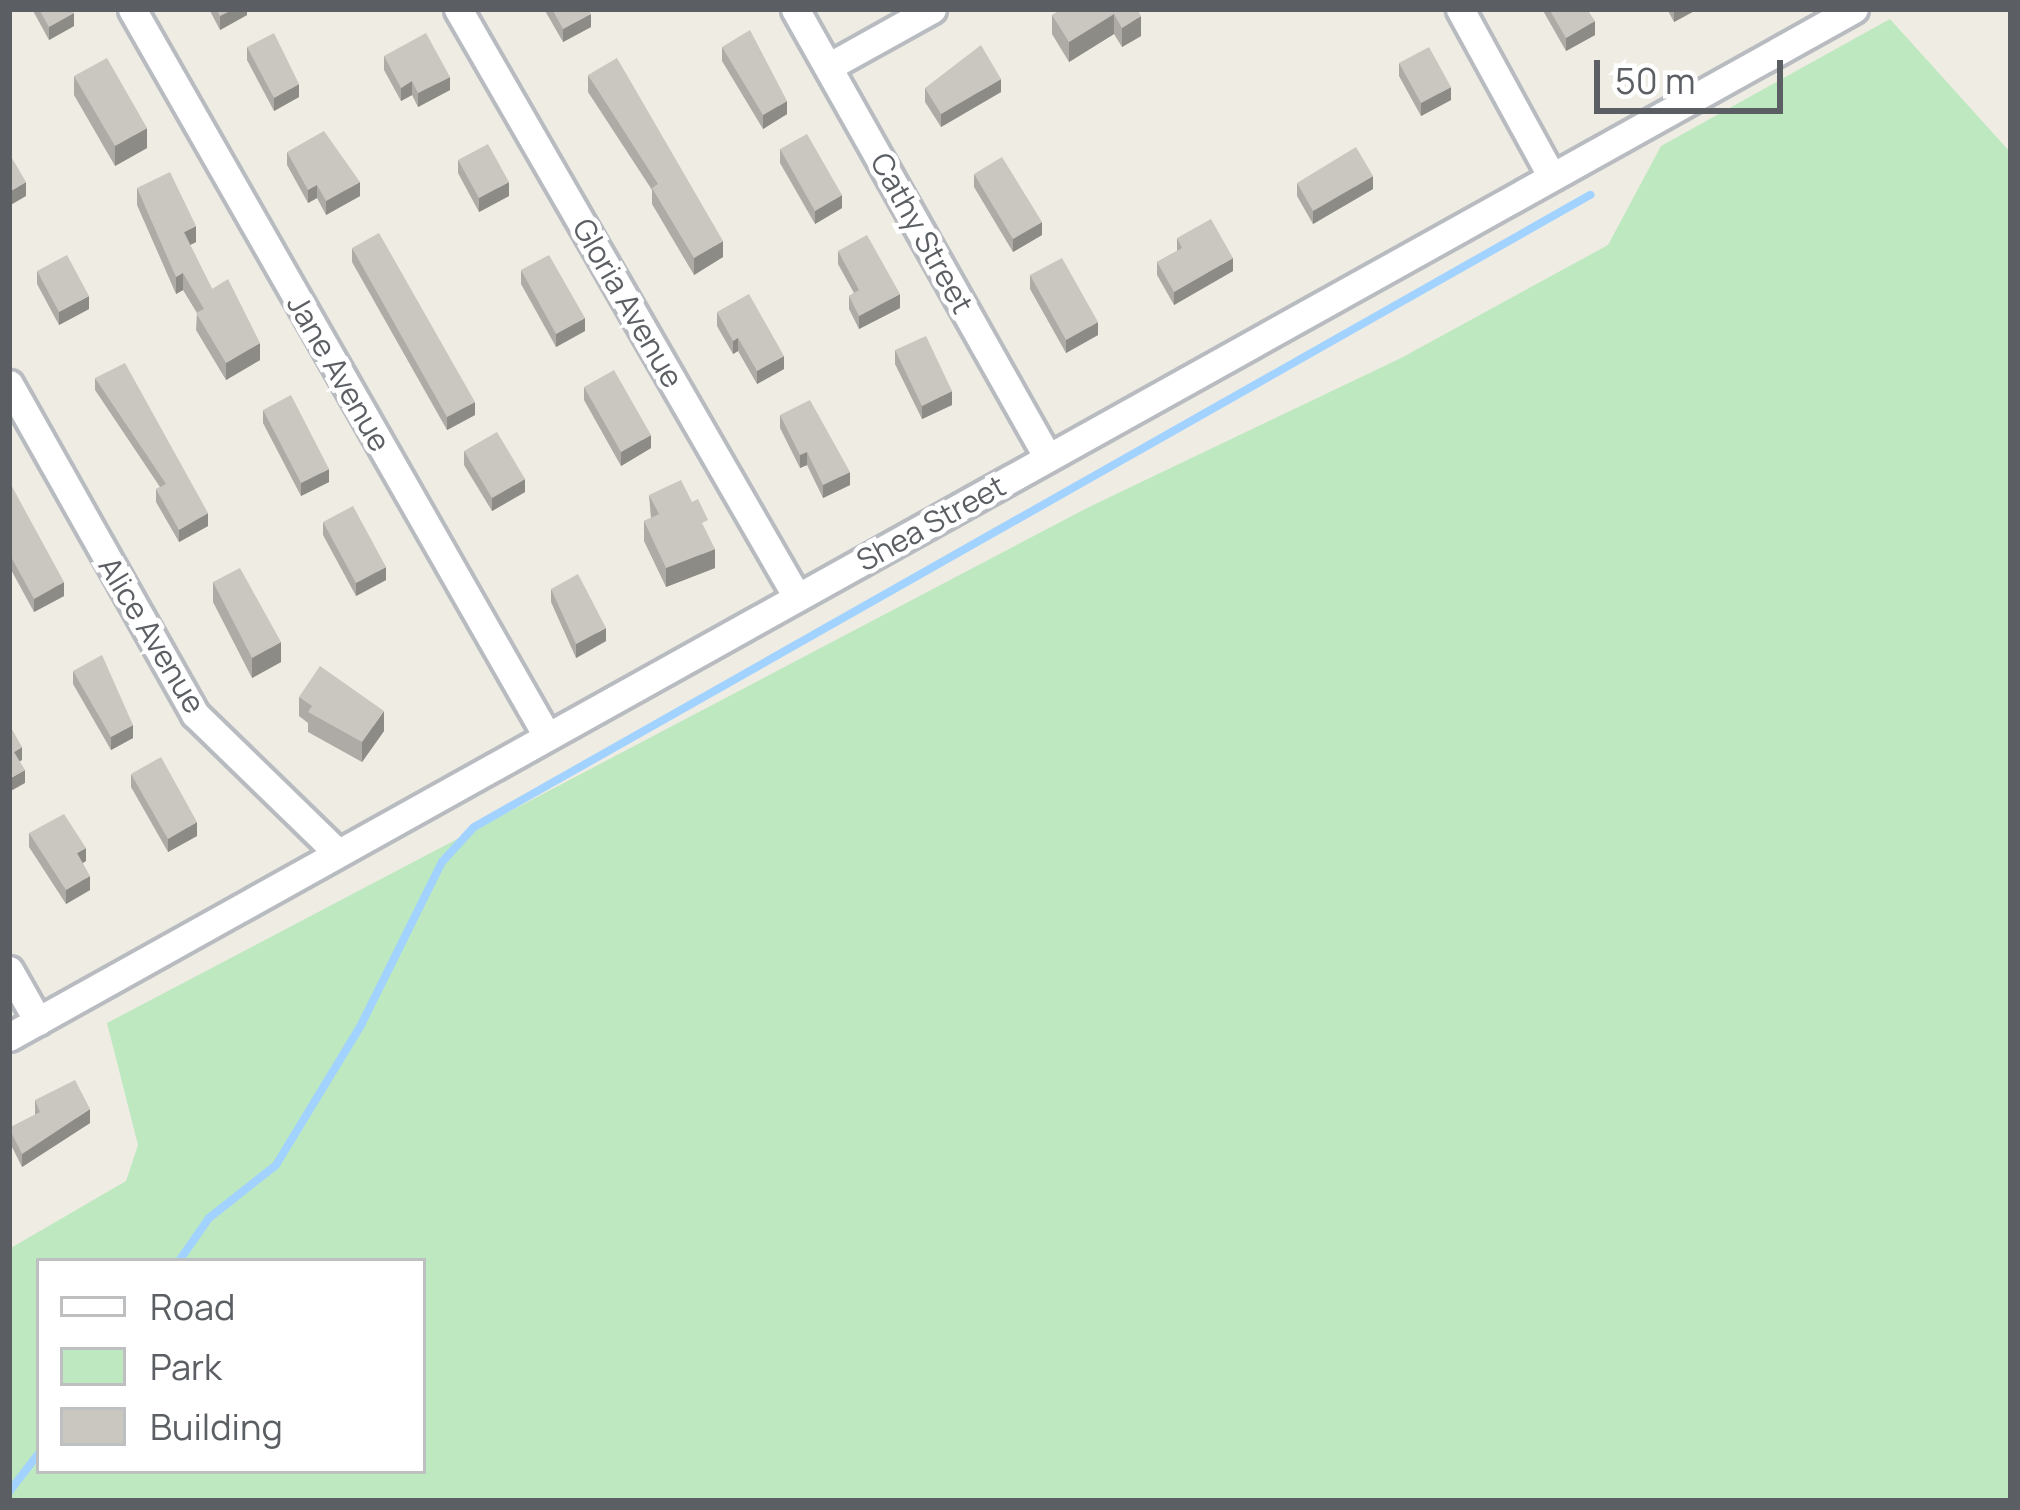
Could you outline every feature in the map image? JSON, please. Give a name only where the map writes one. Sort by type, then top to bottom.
[{"type":"street","name":"Jane Avenue","points":[[132,9],[547,736]]},
{"type":"street","name":"Gloria Avenue","points":[[458,9],[797,597]]},
{"type":"street","name":"Cathy Street","points":[[795,9],[1048,458]]},
{"type":"street","points":[[828,67],[932,9]]},
{"type":"street","points":[[1460,9],[1551,176]]},
{"type":"street","name":"Shea Street","points":[[9,1037],[1853,9]]},
{"type":"street","name":"Alice Avenue","points":[[9,384],[196,714],[337,852]]},
{"type":"street","points":[[9,970],[38,1021]]},
{"type":"green space","points":[[1890,19],[2011,153],[2011,1501],[9,1501],[9,1249],[126,1181],[138,1145],[107,1023],[1089,507],[1401,358],[1608,245],[1661,146]]},
{"type":"building","points":[[39,9],[72,9],[74,13],[49,27]]},
{"type":"building","points":[[552,9],[588,9],[591,14],[563,29]]},
{"type":"building","points":[[1061,9],[1137,9],[1141,16],[1122,28],[1114,14],[1069,42],[1052,15]]},
{"type":"building","points":[[1549,9],[1587,9],[1595,21],[1566,38]]},
{"type":"building","points":[[750,30],[787,101],[763,115],[722,47]]},
{"type":"building","points":[[274,33],[299,84],[274,98],[247,47]]},
{"type":"building","points":[[426,33],[450,77],[418,93],[412,81],[401,88],[384,56]]},
{"type":"building","points":[[981,45],[1001,79],[941,114],[925,88]]},
{"type":"building","points":[[1429,47],[1451,87],[1421,103],[1399,63]]},
{"type":"building","points":[[107,58],[147,128],[115,146],[74,76]]},
{"type":"building","points":[[617,58],[723,241],[694,258],[652,188],[658,184],[588,75]]},
{"type":"building","points":[[324,131],[360,182],[326,201],[317,185],[308,190],[287,152]]},
{"type":"building","points":[[807,134],[842,195],[815,211],[780,149]]},
{"type":"building","points":[[488,144],[509,182],[479,198],[458,160]]},
{"type":"building","points":[[1356,147],[1373,176],[1313,211],[1297,183]]},
{"type":"building","points":[[9,153],[26,182],[9,192]]},
{"type":"building","points":[[1002,157],[1042,222],[1013,239],[974,174]]},
{"type":"building","points":[[170,172],[196,226],[184,232],[212,289],[228,279],[260,343],[226,363],[196,313],[204,309],[183,273],[176,277],[137,188]]},
{"type":"building","points":[[1211,219],[1233,258],[1174,292],[1157,262],[1182,248],[1177,238]]},
{"type":"building","points":[[379,233],[475,402],[447,417],[352,248]]},
{"type":"building","points":[[867,235],[900,294],[859,316],[849,296],[859,290],[838,251]]},
{"type":"building","points":[[67,255],[89,296],[59,312],[37,271]]},
{"type":"building","points":[[549,255],[585,318],[556,334],[521,270]]},
{"type":"building","points":[[1062,258],[1098,322],[1066,340],[1030,275]]},
{"type":"building","points":[[749,294],[784,356],[757,371],[717,312]]},
{"type":"building","points":[[926,336],[952,391],[922,406],[895,350]]},
{"type":"building","points":[[125,363],[208,513],[179,530],[156,489],[166,484],[95,378]]},
{"type":"building","points":[[614,370],[651,435],[621,452],[584,387]]},
{"type":"building","points":[[291,395],[329,469],[301,483],[263,410]]},
{"type":"building","points":[[810,400],[850,472],[823,485],[807,452],[800,455],[780,415]]},
{"type":"building","points":[[497,432],[525,479],[492,498],[464,451]]},
{"type":"building","points":[[681,480],[692,502],[698,499],[708,520],[702,523],[715,549],[666,568],[644,521],[659,514],[649,495]]},
{"type":"building","points":[[9,481],[64,582],[34,599],[9,553]]},
{"type":"building","points":[[353,506],[386,567],[356,583],[323,522]]},
{"type":"building","points":[[240,568],[281,642],[252,658],[213,582]]},
{"type":"building","points":[[578,574],[606,628],[576,644],[551,589]]},
{"type":"building","points":[[102,655],[133,725],[111,737],[73,671]]},
{"type":"building","points":[[320,666],[384,711],[362,742],[308,712],[312,706],[299,697]]},
{"type":"building","points":[[9,724],[22,747],[14,752],[25,770],[9,779]]},
{"type":"building","points":[[161,757],[197,822],[168,839],[131,774]]},
{"type":"building","points":[[64,814],[86,848],[77,853],[90,876],[66,890],[29,833]]},
{"type":"building","points":[[75,1080],[90,1109],[22,1154],[9,1128],[40,1112],[35,1100]]},
{"type":"waterway","points":[[181,1258],[209,1218],[276,1165],[361,1025],[442,862],[474,827],[1590,195]]},
{"type":"waterway","points":[[9,1492],[36,1457]]}]
